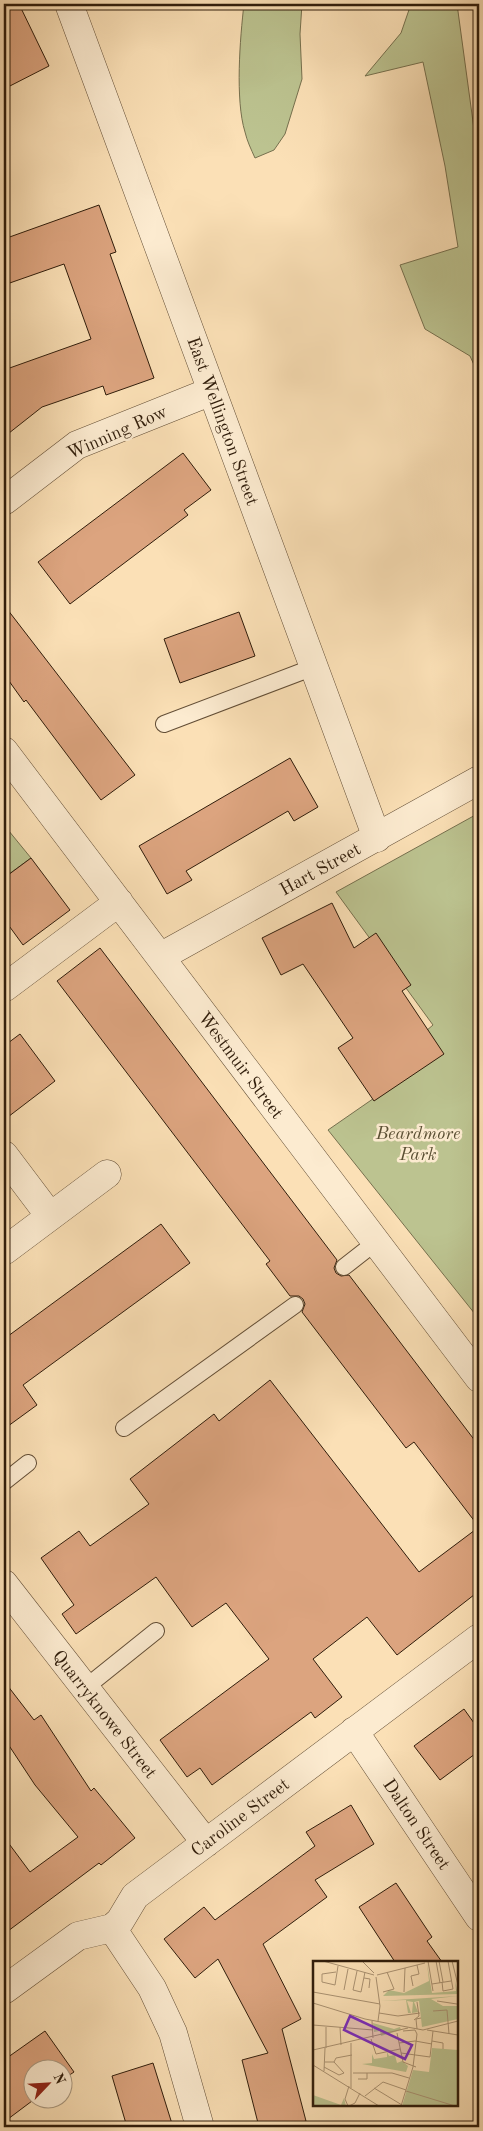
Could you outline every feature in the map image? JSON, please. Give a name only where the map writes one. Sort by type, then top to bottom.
[{"type":"street","name":"East Wellington Street","points":[[69,4],[377,838]]},
{"type":"street","name":"Winning Row","points":[[4,501],[77,445],[212,391]]},
{"type":"street","name":"Westmuir Street","points":[[4,751],[479,1378]]},
{"type":"street","name":"Hart Street","points":[[160,957],[479,780]]},
{"type":"street","points":[[4,988],[119,902]]},
{"type":"street","points":[[4,1155],[50,1216]]},
{"type":"street","points":[[4,1251],[108,1174]]},
{"type":"street","name":"Quarryknowe Street","points":[[4,1584],[206,1843]]},
{"type":"street","name":"Caroline Street","points":[[112,1928],[120,1921],[135,1896],[479,1638]]},
{"type":"street","name":"Dalton Street","points":[[354,1731],[479,1917]]},
{"type":"street","points":[[4,1990],[78,1936],[112,1928],[152,1988],[173,2033],[200,2127]]},
{"type":"lane","points":[[164,724],[314,667]]},
{"type":"lane","points":[[344,1266],[376,1242]]},
{"type":"lane","points":[[124,1428],[295,1305]]},
{"type":"lane","points":[[4,1482],[28,1463]]},
{"type":"lane","points":[[84,1688],[156,1631]]},
{"type":"green space","points":[[244,4],[302,4],[300,34],[302,79],[285,134],[274,150],[255,158],[246,135],[240,103],[240,51]]},
{"type":"green space","points":[[411,4],[457,4],[479,166],[479,376],[470,356],[425,329],[400,265],[458,247],[445,166],[423,62],[365,76],[401,33]]},
{"type":"green space","name":"Beardmore Park","points":[[479,813],[479,1319],[328,1130],[432,1058],[426,1031],[433,1025],[336,892]]},
{"type":"green space","points":[[4,825],[31,858],[9,874],[12,879],[4,885]]},
{"type":"building","points":[[4,4],[19,4],[49,66],[4,89]]},
{"type":"building","points":[[99,205],[116,252],[110,254],[154,378],[106,395],[103,386],[42,407],[4,437],[4,370],[91,339],[64,264],[4,285],[4,239]]},
{"type":"building","points":[[183,453],[211,490],[184,510],[188,515],[70,604],[38,562]]},
{"type":"building","points":[[4,605],[135,775],[101,800],[26,700],[24,702],[4,674]]},
{"type":"building","points":[[239,612],[255,656],[180,683],[164,639]]},
{"type":"building","points":[[290,758],[318,807],[294,821],[288,811],[186,871],[192,880],[167,894],[139,846]]},
{"type":"building","points":[[31,858],[70,910],[23,945],[4,919],[4,878]]},
{"type":"building","points":[[332,903],[354,948],[376,933],[411,985],[402,991],[444,1054],[374,1101],[338,1048],[353,1038],[303,964],[281,975],[262,938]]},
{"type":"building","points":[[100,948],[337,1260],[334,1268],[336,1273],[341,1276],[349,1275],[479,1446],[479,1527],[414,1442],[406,1448],[302,1312],[305,1304],[303,1299],[299,1296],[290,1296],[266,1264],[270,1261],[57,981]]},
{"type":"building","points":[[20,1034],[55,1081],[4,1120],[4,1046]]},
{"type":"building","points":[[161,1224],[190,1263],[23,1385],[37,1405],[4,1429],[4,1339]]},
{"type":"building","points":[[270,1380],[419,1572],[479,1527],[479,1591],[397,1655],[367,1617],[313,1659],[342,1697],[315,1718],[311,1712],[212,1785],[200,1768],[187,1777],[160,1740],[269,1659],[226,1603],[192,1627],[156,1577],[76,1634],[62,1614],[74,1605],[41,1558],[79,1531],[90,1546],[149,1504],[130,1479],[214,1414],[219,1421]]},
{"type":"building","points":[[4,1681],[34,1720],[41,1715],[91,1791],[94,1788],[135,1838],[101,1865],[99,1863],[4,1934],[4,1837],[30,1872],[78,1837],[35,1785],[4,1738]]},
{"type":"building","points":[[464,1709],[479,1730],[479,1751],[440,1780],[414,1746]]},
{"type":"building","points":[[351,1805],[374,1844],[315,1880],[327,1897],[263,1944],[301,2019],[282,2029],[306,2121],[283,2127],[259,2127],[242,2060],[268,2053],[218,1959],[195,1978],[164,1939],[204,1907],[215,1920],[315,1846],[306,1832]]},
{"type":"building","points":[[396,1883],[432,1937],[427,1941],[441,1961],[394,1961],[359,1907]]},
{"type":"building","points":[[45,2031],[64,2058],[22,2058],[23,2108],[4,2122],[4,2060]]},
{"type":"building","points":[[153,2063],[173,2127],[127,2127],[112,2076]]}]
